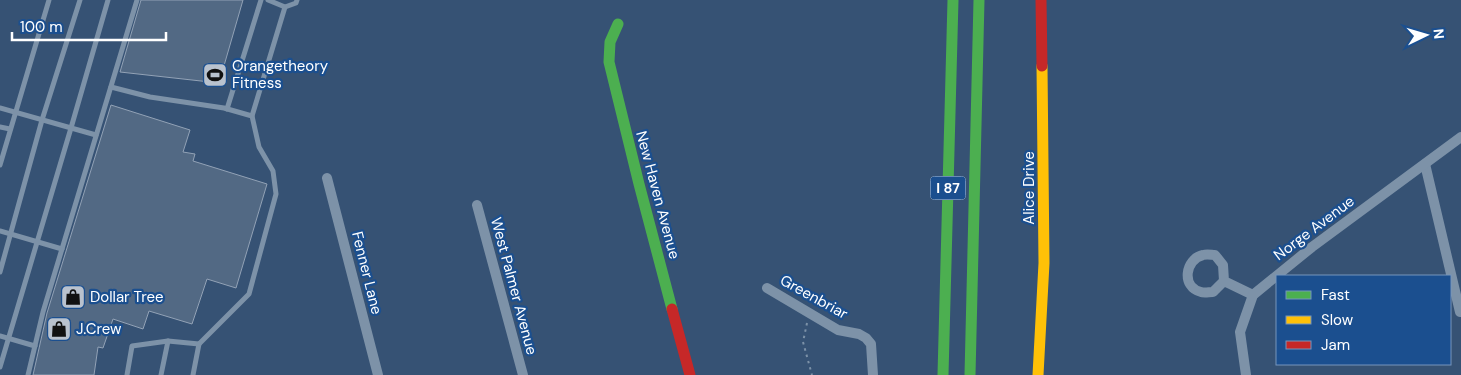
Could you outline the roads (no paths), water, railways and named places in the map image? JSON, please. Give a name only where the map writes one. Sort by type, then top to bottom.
[{"type":"main road","name":"I 87","points":[[943,375],[953,0]]},
{"type":"main road","name":"I 87","points":[[970,375],[979,0]]},
{"type":"main road","name":"Alice Drive","points":[[1038,375],[1044,263],[1041,0]]},
{"type":"main road","name":"New Haven Avenue","points":[[618,24],[608,44],[609,62],[690,375]]},
{"type":"street","name":"Norge Avenue","points":[[1278,275],[1461,137]]},
{"type":"street","points":[[1425,164],[1460,312]]},
{"type":"street","name":"Fenner Lane","points":[[327,178],[378,375]]},
{"type":"street","name":"West Palmer Avenue","points":[[477,205],[523,375]]},
{"type":"street","name":"Norge Avenue","points":[[1253,295],[1276,277]]},
{"type":"street","points":[[1224,281],[1253,295],[1240,332],[1246,375]]},
{"type":"street","name":"Greenbriar","points":[[767,288],[838,330],[859,334],[866,338],[871,344],[873,375]]},
{"type":"lane","points":[[0,165],[49,0]]},
{"type":"lane","points":[[0,272],[42,120],[80,0]]},
{"type":"lane","points":[[0,367],[72,128],[108,0]]},
{"type":"lane","points":[[28,375],[34,346],[62,249],[137,0]]},
{"type":"lane","points":[[227,109],[261,0]]},
{"type":"lane","points":[[268,0],[286,7],[296,4],[297,0]]},
{"type":"lane","points":[[193,375],[199,344],[249,294],[276,194],[273,171],[259,147],[252,116],[286,7]]},
{"type":"lane","points":[[111,87],[150,97],[227,109],[252,116]]},
{"type":"lane","points":[[0,108],[96,135]]},
{"type":"lane","points":[[0,127],[10,129]]},
{"type":"lane","points":[[0,230],[62,249]]},
{"type":"lane","points":[[0,336],[34,346]]},
{"type":"lane","points":[[126,375],[132,346],[168,341],[199,344]]},
{"type":"lane","points":[[161,375],[168,341]]},
{"type":"place","name":"Orangetheory Fitness","points":[[215,75]]},
{"type":"place","name":"Dollar Tree","points":[[73,297]]},
{"type":"place","name":"J.Crew","points":[[59,329]]}]
